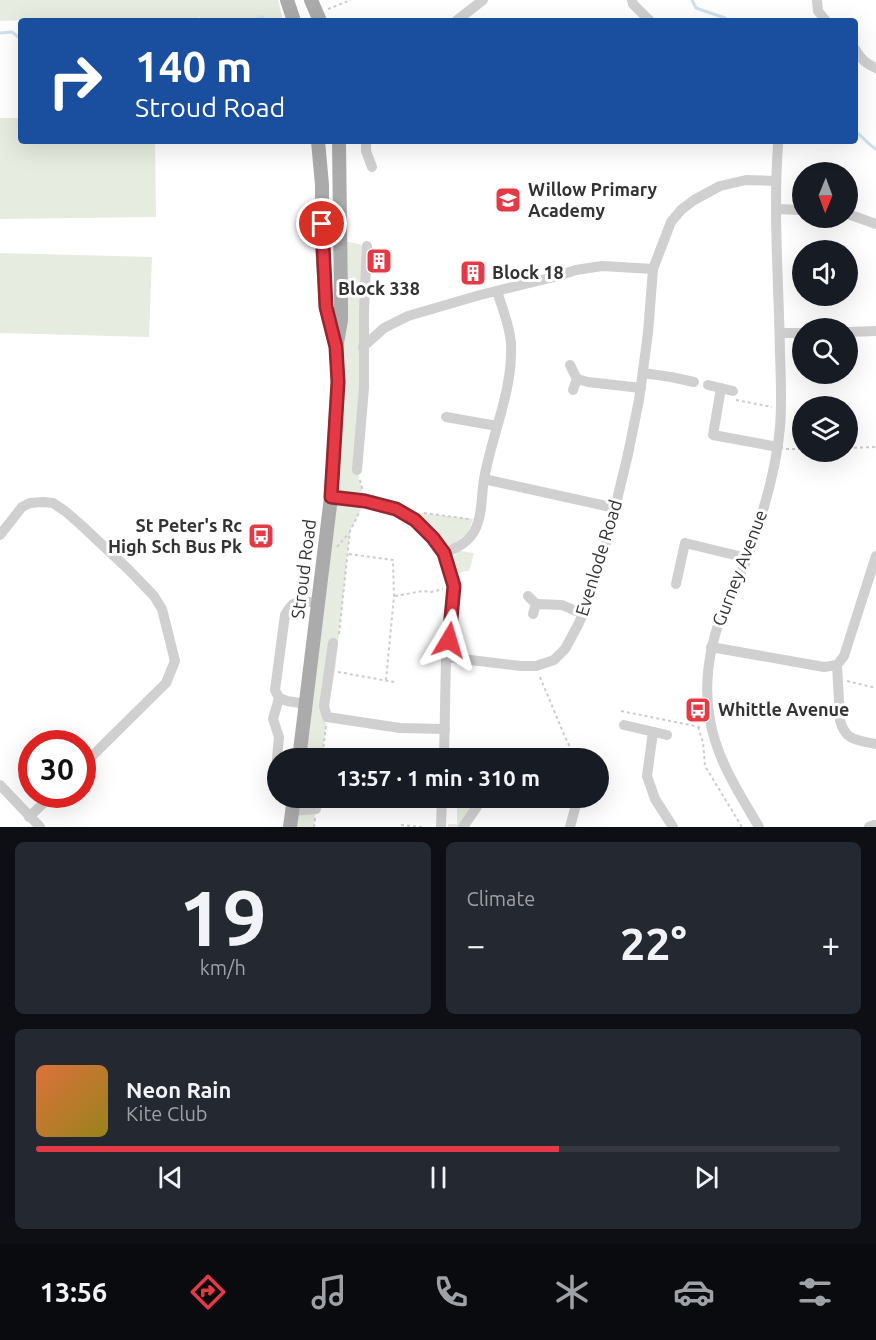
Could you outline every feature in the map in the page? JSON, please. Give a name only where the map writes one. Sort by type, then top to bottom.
[{"type":"main road","points":[[287,0],[293,18]]},
{"type":"main road","points":[[311,0],[319,18]]},
{"type":"main road","name":"Stroud Road","points":[[300,748],[331,497],[338,382],[336,347],[326,307],[318,144]]},
{"type":"main road","name":"Stroud Road","points":[[336,347],[341,320],[339,144]]},
{"type":"main road","points":[[290,827],[293,808]]},
{"type":"street","points":[[460,18],[483,0]]},
{"type":"street","points":[[632,0],[647,18]]},
{"type":"street","points":[[817,0],[818,11],[824,18]]},
{"type":"street","points":[[858,54],[867,64],[876,68]]},
{"type":"street","points":[[366,144],[372,167]]},
{"type":"street","name":"Gurney Avenue","points":[[759,827],[725,770],[709,719],[708,690],[711,647],[717,625],[747,558],[770,484],[777,447],[781,408],[776,181],[778,144]]},
{"type":"street","name":"Evenlode Road","points":[[536,666],[554,660],[565,649],[583,614],[608,537],[642,380],[653,269],[671,222],[694,200],[720,186],[746,180],[776,181]]},
{"type":"street","points":[[777,208],[792,209]]},
{"type":"street","points":[[858,218],[876,224]]},
{"type":"street","points":[[357,470],[364,388],[363,347],[367,246]]},
{"type":"street","points":[[363,347],[384,328],[408,316],[497,291],[576,270],[602,266],[653,269]]},
{"type":"street","points":[[444,553],[459,546],[472,535],[478,520],[484,479],[507,393],[511,343],[497,291]]},
{"type":"street","points":[[858,332],[876,331]]},
{"type":"street","points":[[780,333],[792,333]]},
{"type":"street","points":[[570,365],[577,379],[573,390]]},
{"type":"street","points":[[577,379],[588,382],[642,380],[691,384]]},
{"type":"street","points":[[708,385],[720,393],[733,391]]},
{"type":"street","points":[[720,393],[713,435],[777,447]]},
{"type":"street","points":[[446,417],[497,426]]},
{"type":"street","points":[[484,479],[615,508]]},
{"type":"street","points":[[331,497],[365,501],[396,509],[415,520],[444,553],[454,586],[446,657],[444,748]]},
{"type":"street","points":[[0,535],[22,507],[30,503],[53,503],[80,524],[128,570],[154,596],[162,609],[175,661],[166,683],[96,752]]},
{"type":"street","points":[[676,584],[686,543],[747,558]]},
{"type":"street","points":[[711,647],[824,667],[837,665],[844,656],[876,556]]},
{"type":"street","points":[[306,704],[279,698],[274,690],[285,615],[290,606],[297,601],[318,603]]},
{"type":"street","points":[[532,605],[562,605],[583,614]]},
{"type":"street","points":[[336,643],[324,706],[327,717],[400,728],[445,729]]},
{"type":"street","points":[[446,657],[536,666]]},
{"type":"street","points":[[837,665],[842,728],[847,736],[854,740],[876,744]]},
{"type":"street","points":[[278,748],[279,737],[273,719],[279,698]]},
{"type":"street","points":[[624,725],[667,735]]},
{"type":"street","points":[[654,732],[647,776],[668,825]]},
{"type":"street","points":[[0,785],[39,827]]},
{"type":"street","points":[[29,817],[38,808]]},
{"type":"street","points":[[310,808],[316,809]]},
{"type":"street","points":[[441,827],[442,808]]},
{"type":"street","points":[[463,827],[476,808]]},
{"type":"street","points":[[570,827],[575,808]]},
{"type":"street","points":[[869,827],[874,825],[875,827]]},
{"type":"path","points":[[319,18],[329,9],[351,0]]},
{"type":"path","points":[[720,393],[781,408]]},
{"type":"path","points":[[777,447],[792,449]]},
{"type":"path","points":[[858,448],[876,447]]},
{"type":"path","points":[[335,549],[350,531],[365,501],[357,470]]},
{"type":"path","points":[[405,514],[412,512],[478,520]]},
{"type":"path","points":[[336,643],[349,554],[350,531]]},
{"type":"path","points":[[349,554],[393,560],[394,596],[386,680]]},
{"type":"path","points":[[394,596],[423,591],[431,592],[454,586]]},
{"type":"path","points":[[536,666],[571,748]]},
{"type":"path","points":[[335,671],[394,682]]},
{"type":"path","points":[[839,680],[876,688]]},
{"type":"path","points":[[621,711],[712,728]]},
{"type":"path","points":[[323,748],[327,717]]},
{"type":"path","points":[[698,727],[703,742],[705,766],[742,827]]},
{"type":"path","points":[[402,825],[422,827]]},
{"type":"shaded area","points":[[0,0],[278,0],[282,18],[18,18],[18,20],[0,21]]},
{"type":"shaded area","points":[[0,118],[18,118],[18,144],[155,144],[156,217],[0,219]]},
{"type":"shaded area","points":[[340,240],[367,246],[357,470],[365,501],[350,531],[335,671],[323,748],[300,748],[318,603]]},
{"type":"shaded area","points":[[0,253],[152,257],[149,337],[0,333]]},
{"type":"shaded area","points":[[422,513],[473,519],[468,533],[452,545],[448,545],[414,516]]},
{"type":"shaded area","points":[[461,551],[474,553],[469,571],[457,575],[454,558]]},
{"type":"shaded area","points":[[293,808],[316,808],[314,827],[290,827]]},
{"type":"shaded area","points":[[457,808],[475,808],[461,827],[448,827],[448,824],[457,824]]},
{"type":"waterway","points":[[692,0],[696,8],[725,18]]},
{"type":"waterway","points":[[0,33],[12,32],[18,37]]},
{"type":"waterway","points":[[858,134],[876,149]]},
{"type":"place","name":"Willow Primary Academy","points":[[508,200]]},
{"type":"place","name":"Block 338","points":[[379,261]]},
{"type":"place","name":"Block 18","points":[[473,273]]},
{"type":"place","name":"St Peter's Rc High Sch Bus Pk","points":[[261,536]]},
{"type":"place","name":"Whittle Avenue","points":[[698,710]]},
{"type":"route","points":[[322,224],[326,307],[336,347],[338,382],[331,497],[365,501],[396,509],[415,520],[433,538],[444,553],[454,586],[449,640]]}]
